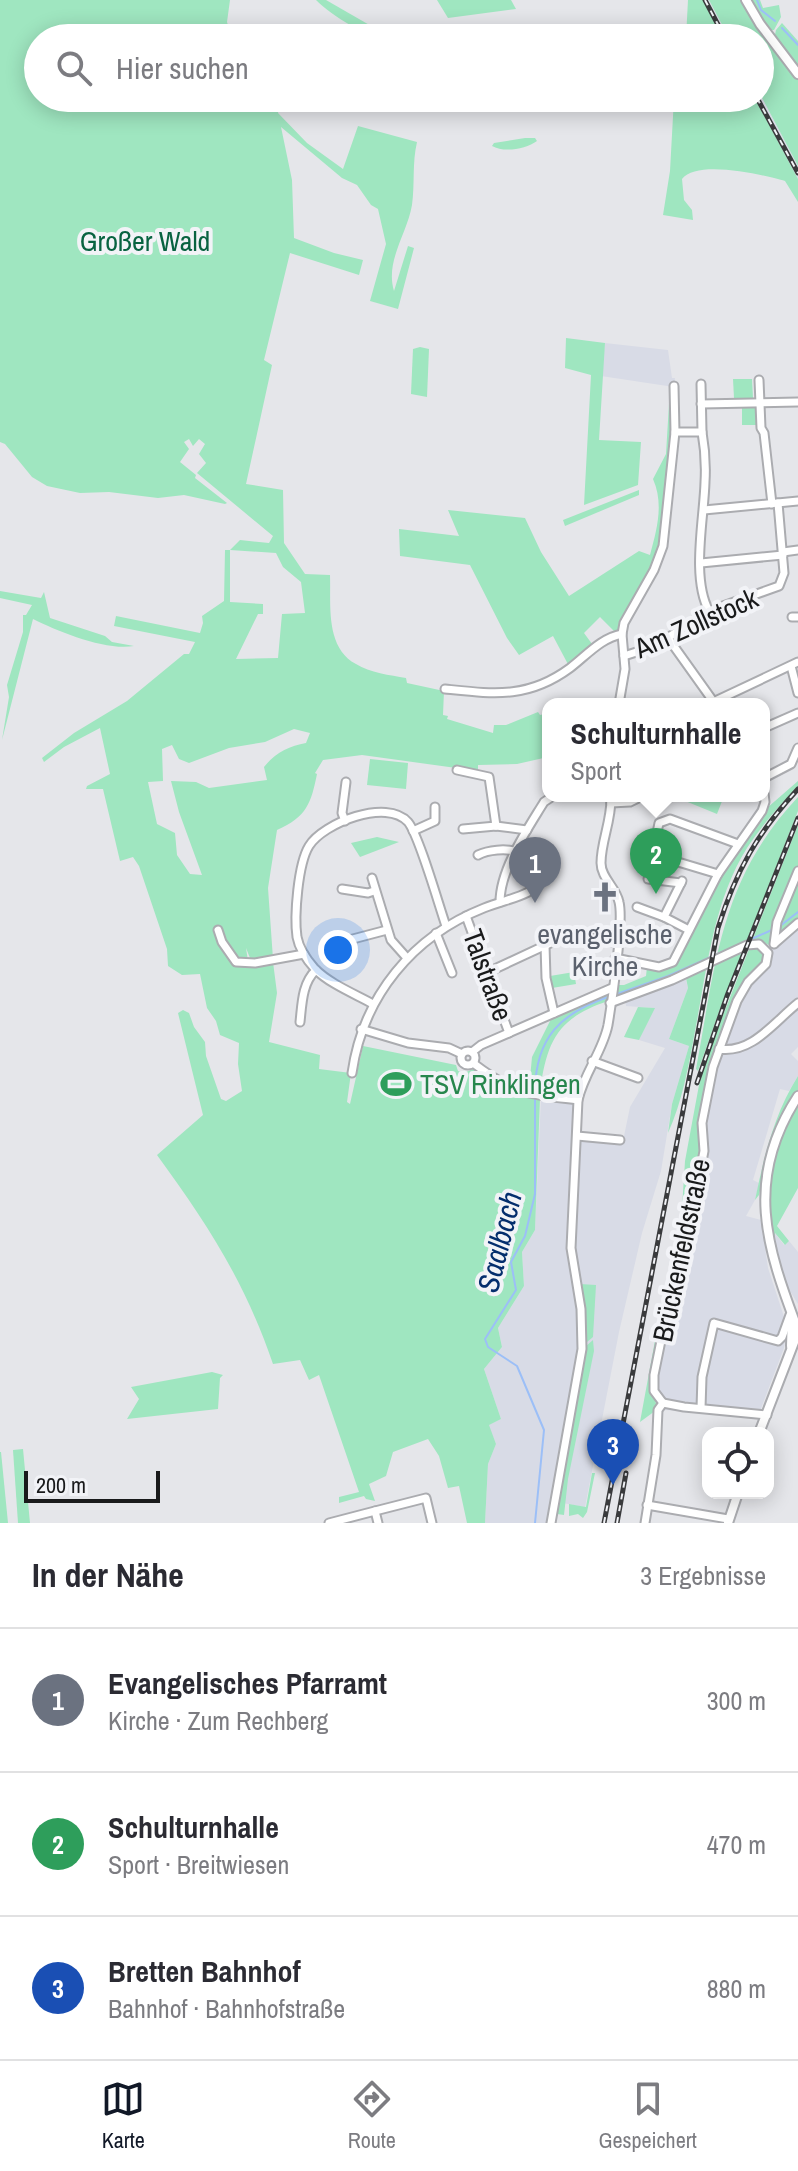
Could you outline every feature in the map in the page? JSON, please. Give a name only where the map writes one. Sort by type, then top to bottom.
[{"type":"main road","points":[[746,0],[760,24]]},
{"type":"main road","points":[[774,42],[798,74]]},
{"type":"main road","points":[[762,1427],[798,1331],[771,1251],[764,1211],[773,1149],[798,1096]]},
{"type":"main road","points":[[791,1348],[793,1311]]},
{"type":"main road","points":[[785,1365],[798,1359]]},
{"type":"main road","points":[[728,1521],[736,1499]]},
{"type":"street","name":"Am Zollstock","points":[[624,656],[643,652],[709,611],[779,586],[784,573],[783,554],[761,428],[759,380]]},
{"type":"street","points":[[701,384],[706,479],[701,563],[705,604],[709,611]]},
{"type":"street","points":[[620,698],[624,681],[622,634],[628,613],[654,570],[663,546],[675,432],[674,386]]},
{"type":"street","points":[[701,404],[798,402]]},
{"type":"street","points":[[675,432],[702,432]]},
{"type":"street","points":[[704,510],[798,501]]},
{"type":"street","points":[[701,563],[798,550]]},
{"type":"street","points":[[445,689],[498,693],[530,690],[549,683],[606,639],[622,634]]},
{"type":"street","points":[[668,638],[708,698]]},
{"type":"street","points":[[720,698],[794,664],[798,693]]},
{"type":"street","points":[[770,726],[798,713]]},
{"type":"street","points":[[789,718],[798,721]]},
{"type":"street","points":[[770,775],[791,764],[798,748]]},
{"type":"street","points":[[457,770],[489,777],[496,826]]},
{"type":"street","points":[[345,821],[342,813],[346,782]]},
{"type":"street","points":[[500,902],[504,876],[544,802]]},
{"type":"street","points":[[551,1523],[582,1349],[581,1309],[571,1248],[578,1100],[583,1080],[607,1029],[617,943],[620,903],[603,873],[601,861],[611,819],[611,802]]},
{"type":"street","points":[[615,958],[659,967],[673,962],[718,874],[762,811],[765,802]]},
{"type":"street","points":[[413,831],[435,821],[435,807]]},
{"type":"street","points":[[373,1004],[316,970],[304,954],[297,937],[304,856],[313,840],[345,821],[365,814],[392,813],[405,819],[413,831],[446,926]]},
{"type":"street","points":[[718,874],[653,852],[659,823],[670,819],[738,844]]},
{"type":"street","points":[[463,829],[496,826],[527,830]]},
{"type":"street","points":[[478,855],[484,852],[517,852]]},
{"type":"street","points":[[610,1001],[672,980],[747,945],[756,943],[770,947],[798,871]]},
{"type":"street","points":[[352,1073],[361,1029],[373,1004],[407,958],[446,926],[500,902],[530,893],[549,875]]},
{"type":"street","points":[[372,878],[387,930],[397,949],[407,958]]},
{"type":"street","points":[[648,879],[682,882],[664,917]]},
{"type":"street","points":[[342,889],[374,891]]},
{"type":"street","points":[[637,907],[689,930]]},
{"type":"street","name":"Talstraße","points":[[466,916],[509,1033]]},
{"type":"street","name":"Brückenfeldstraße","points":[[663,1403],[654,1391],[654,1375],[665,1321],[678,1286],[704,1151],[702,1123],[706,1098],[719,1049],[743,989],[766,964],[770,947],[798,923]]},
{"type":"street","points":[[218,930],[236,962],[255,963],[304,954]]},
{"type":"street","points":[[349,940],[387,930]]},
{"type":"street","points":[[436,933],[452,973]]},
{"type":"street","points":[[486,973],[559,939],[583,938],[617,943]]},
{"type":"street","points":[[545,945],[546,978],[554,1013]]},
{"type":"street","points":[[300,1022],[306,987],[316,970]]},
{"type":"street","points":[[361,1029],[408,1043],[449,1048],[462,1054],[612,989]]},
{"type":"street","points":[[719,1049],[737,1050],[749,1045],[798,1003]]},
{"type":"street","points":[[472,1052],[475,1057],[473,1063]]},
{"type":"street","points":[[462,1054],[463,1063],[473,1063]]},
{"type":"street","points":[[592,1061],[638,1078]]},
{"type":"street","points":[[473,1063],[501,1084],[532,1094],[578,1100]]},
{"type":"street","points":[[577,1136],[620,1140]]},
{"type":"street","points":[[701,1408],[702,1377],[714,1323],[773,1340],[782,1337],[793,1311]]},
{"type":"street","points":[[645,1523],[656,1452],[658,1410],[663,1403],[767,1415]]},
{"type":"street","points":[[329,1523],[426,1498],[432,1523]]},
{"type":"street","points":[[647,1505],[728,1521]]},
{"type":"street","points":[[375,1511],[378,1523]]},
{"type":"shaded area","points":[[703,0],[709,0],[722,24],[716,24]]},
{"type":"shaded area","points":[[762,112],[770,112],[798,166],[798,179]]},
{"type":"shaded area","points":[[605,343],[668,350],[672,378],[675,378],[674,387],[601,376]]},
{"type":"shaded area","points":[[798,920],[798,1047],[791,1054],[798,1061],[798,1076],[789,1091],[780,1089],[753,1180],[759,1183],[755,1200],[746,1216],[761,1220],[768,1268],[787,1326],[784,1348],[757,1419],[746,1414],[664,1410],[657,1407],[651,1385],[707,1082],[742,988],[765,962],[769,946]]},
{"type":"shaded area","points":[[684,972],[688,988],[669,1039],[689,1046],[672,1104],[661,1171],[642,1233],[619,1332],[585,1507],[551,1501],[547,1523],[485,1523],[488,1464],[496,1444],[488,1425],[501,1419],[484,1369],[502,1347],[498,1328],[524,1286],[522,1252],[535,1230],[541,1098],[573,1103],[573,1139],[623,1141],[630,1107],[665,1048],[639,1040],[654,1008],[626,1006],[625,996]]},
{"type":"shaded area","points":[[774,1232],[784,1245],[789,1241],[798,1252],[798,1304],[787,1286]]},
{"type":"green space","name":"Großer Wald","points":[[0,0],[230,0],[228,24],[24,24],[24,112],[278,112],[307,143],[343,169],[358,126],[417,142],[412,205],[392,269],[394,291],[408,246],[414,248],[398,309],[370,301],[386,244],[378,209],[371,205],[357,185],[342,178],[281,127],[292,180],[294,238],[363,260],[359,275],[290,253],[264,360],[272,365],[246,484],[283,490],[284,543],[305,574],[330,575],[330,612],[334,636],[346,657],[367,670],[406,678],[407,683],[444,691],[443,715],[448,716],[447,719],[493,733],[494,725],[506,725],[538,712],[542,714],[542,758],[517,764],[478,765],[478,771],[362,755],[323,760],[315,773],[315,784],[306,808],[295,820],[277,830],[268,888],[273,959],[252,963],[246,948],[248,961],[238,966],[273,962],[277,993],[269,1042],[320,1055],[319,1069],[351,1073],[347,1102],[350,1104],[363,1046],[456,1065],[458,1071],[464,1073],[473,1069],[515,1095],[540,1098],[535,1230],[522,1252],[524,1286],[498,1328],[502,1347],[484,1369],[501,1419],[489,1425],[496,1444],[488,1464],[485,1523],[467,1523],[459,1486],[448,1488],[439,1456],[428,1439],[393,1452],[386,1476],[369,1484],[375,1501],[364,1496],[339,1503],[339,1497],[359,1492],[319,1375],[309,1380],[300,1360],[273,1364],[224,1255],[157,1155],[203,1115],[178,1013],[183,1010],[189,1013],[205,1042],[206,1056],[221,1099],[226,1101],[242,1091],[239,1043],[220,1035],[216,1021],[207,1008],[200,974],[182,975],[168,966],[167,949],[139,866],[133,857],[120,861],[103,789],[86,789],[110,774],[100,728],[64,747],[44,762],[42,758],[74,733],[127,701],[184,654],[189,654],[195,642],[114,626],[116,616],[200,633],[202,616],[224,601],[225,550],[230,550],[240,540],[269,543],[273,536],[197,473],[206,463],[199,454],[205,444],[199,439],[193,446],[189,439],[184,442],[189,449],[180,462],[225,504],[184,495],[158,498],[109,492],[80,493],[47,486],[32,477],[0,442]],"holes":[[[230,550],[276,553],[283,567],[301,582],[305,613],[282,614],[278,658],[236,659],[258,614],[263,614],[263,604],[230,602]],[[294,729],[310,733],[306,743],[283,751],[268,762],[264,767],[267,780],[209,788],[196,782],[171,781],[202,875],[190,874],[177,855],[175,833],[157,824],[148,782],[163,781],[162,749],[172,745],[179,759],[189,763],[229,748],[265,742]]]},
{"type":"green space","points":[[316,0],[326,0],[368,24],[349,24]]},
{"type":"green space","points":[[437,0],[511,0],[516,9],[448,18]]},
{"type":"green space","points":[[688,0],[703,0],[716,24],[687,24]]},
{"type":"green space","points":[[709,0],[743,0],[760,24],[722,24]]},
{"type":"green space","points":[[749,0],[760,0],[763,8],[779,5],[781,17],[774,30],[774,24],[764,24]]},
{"type":"green space","points":[[782,23],[798,41],[798,70],[774,39]]},
{"type":"green space","points":[[774,43],[798,77],[798,166],[770,112],[774,112]]},
{"type":"green space","points":[[673,112],[762,112],[798,179],[798,202],[785,181],[731,170],[701,170],[682,179],[684,200],[692,210],[693,220],[663,215],[670,171]]},
{"type":"green space","points":[[535,138],[537,141],[515,149],[492,146],[494,143]]},
{"type":"green space","points":[[566,338],[605,343],[599,440],[641,442],[638,485],[584,505],[591,375],[565,368]]},
{"type":"green space","points":[[413,349],[429,349],[427,397],[411,394]]},
{"type":"green space","points":[[733,379],[752,379],[753,398],[734,398]]},
{"type":"green space","points":[[670,387],[674,387],[674,401],[661,548],[620,630],[615,632],[600,617],[584,633],[595,648],[570,668],[553,636],[519,655],[507,638],[470,565],[400,556],[399,529],[459,536],[448,510],[525,518],[541,552],[569,596],[639,551],[650,555],[659,507],[653,479],[666,454]]},
{"type":"green space","points":[[742,407],[757,407],[757,425],[742,425]]},
{"type":"green space","points":[[639,490],[639,495],[565,526],[563,520]]},
{"type":"green space","points":[[0,591],[41,598],[44,592],[50,618],[105,636],[112,642],[134,646],[97,643],[33,619],[2,740],[9,697],[7,685],[23,632],[23,615],[32,605],[0,598]]},
{"type":"green space","points":[[370,759],[408,763],[406,789],[367,785]]},
{"type":"green space","points":[[798,781],[798,786],[747,848],[726,891],[713,937],[684,1083],[668,1133],[672,1104],[689,1046],[669,1039],[688,988],[685,973],[614,1000],[616,985],[646,976],[647,967],[675,964],[721,875],[767,808]]},
{"type":"green space","points":[[798,797],[798,811],[698,1071],[716,958],[737,891],[752,859],[772,828]]},
{"type":"green space","points":[[688,802],[722,802],[717,814]]},
{"type":"green space","points":[[798,825],[798,920],[769,945],[752,941]]},
{"type":"green space","points":[[377,837],[399,842],[360,857],[351,843]]},
{"type":"green space","points":[[756,946],[767,953],[765,962],[742,988],[711,1066],[702,1151],[676,1287],[651,1385],[657,1407],[640,1422],[682,1208],[685,1161],[699,1085],[749,949]]},
{"type":"green space","points":[[574,972],[576,984],[552,988],[550,976]]},
{"type":"green space","points":[[609,992],[608,1001],[577,1015],[558,1033],[551,1045],[540,1091],[529,1089],[532,1057],[552,1017]]},
{"type":"green space","points":[[638,1007],[655,1008],[639,1040],[624,1037]]},
{"type":"green space","points":[[798,1076],[798,1090],[769,1148],[759,1195],[755,1200],[776,1121]]},
{"type":"green space","points":[[798,1102],[798,1188],[777,1226],[789,1241],[785,1245],[775,1233],[774,1242],[769,1186],[775,1153]]},
{"type":"green space","points":[[580,1284],[596,1285],[593,1337],[587,1342]]},
{"type":"green space","points":[[593,1340],[594,1351],[568,1479],[564,1515],[557,1514],[585,1347]]},
{"type":"green space","points":[[212,1372],[223,1375],[220,1378],[218,1409],[127,1419],[139,1399],[131,1387]]},
{"type":"green space","points":[[23,1449],[30,1523],[18,1523],[13,1450]]},
{"type":"green space","points":[[1,1452],[8,1523],[0,1523]]},
{"type":"green space","points":[[592,1473],[595,1473],[587,1512],[583,1518],[578,1514],[569,1516],[569,1504],[586,1507]]},
{"type":"waterway","points":[[757,0],[761,10],[775,21]]},
{"type":"waterway","points":[[782,28],[798,45]]},
{"type":"waterway","name":"Saalbach","points":[[780,926],[798,912]]},
{"type":"waterway","name":"Saalbach","points":[[614,995],[668,976],[774,929]]},
{"type":"waterway","name":"Saalbach","points":[[535,1090],[540,1055],[554,1030],[577,1011],[608,997]]},
{"type":"waterway","name":"Saalbach","points":[[535,1096],[535,1194],[525,1236],[511,1262],[516,1290],[485,1339],[488,1347],[517,1366],[544,1430],[535,1523]]},
{"type":"railway","points":[[705,0],[718,24]]},
{"type":"railway","points":[[765,112],[798,173]]},
{"type":"railway","points":[[604,1523],[718,928],[732,888],[749,854],[798,789]]},
{"type":"railway","points":[[697,1083],[727,996],[798,818]]},
{"type":"railway","points":[[617,1523],[626,1473]]},
{"type":"place","name":"Schulturnhalle","points":[[656,894]]},
{"type":"place","name":"evangelische Kirche","points":[[605,897]]},
{"type":"place","name":"Evangelisches Pfarramt","points":[[535,903]]},
{"type":"place","name":"TSV Rinklingen","points":[[396,1084]]},
{"type":"place","name":"Bretten Bahnhof","points":[[613,1485]]}]
